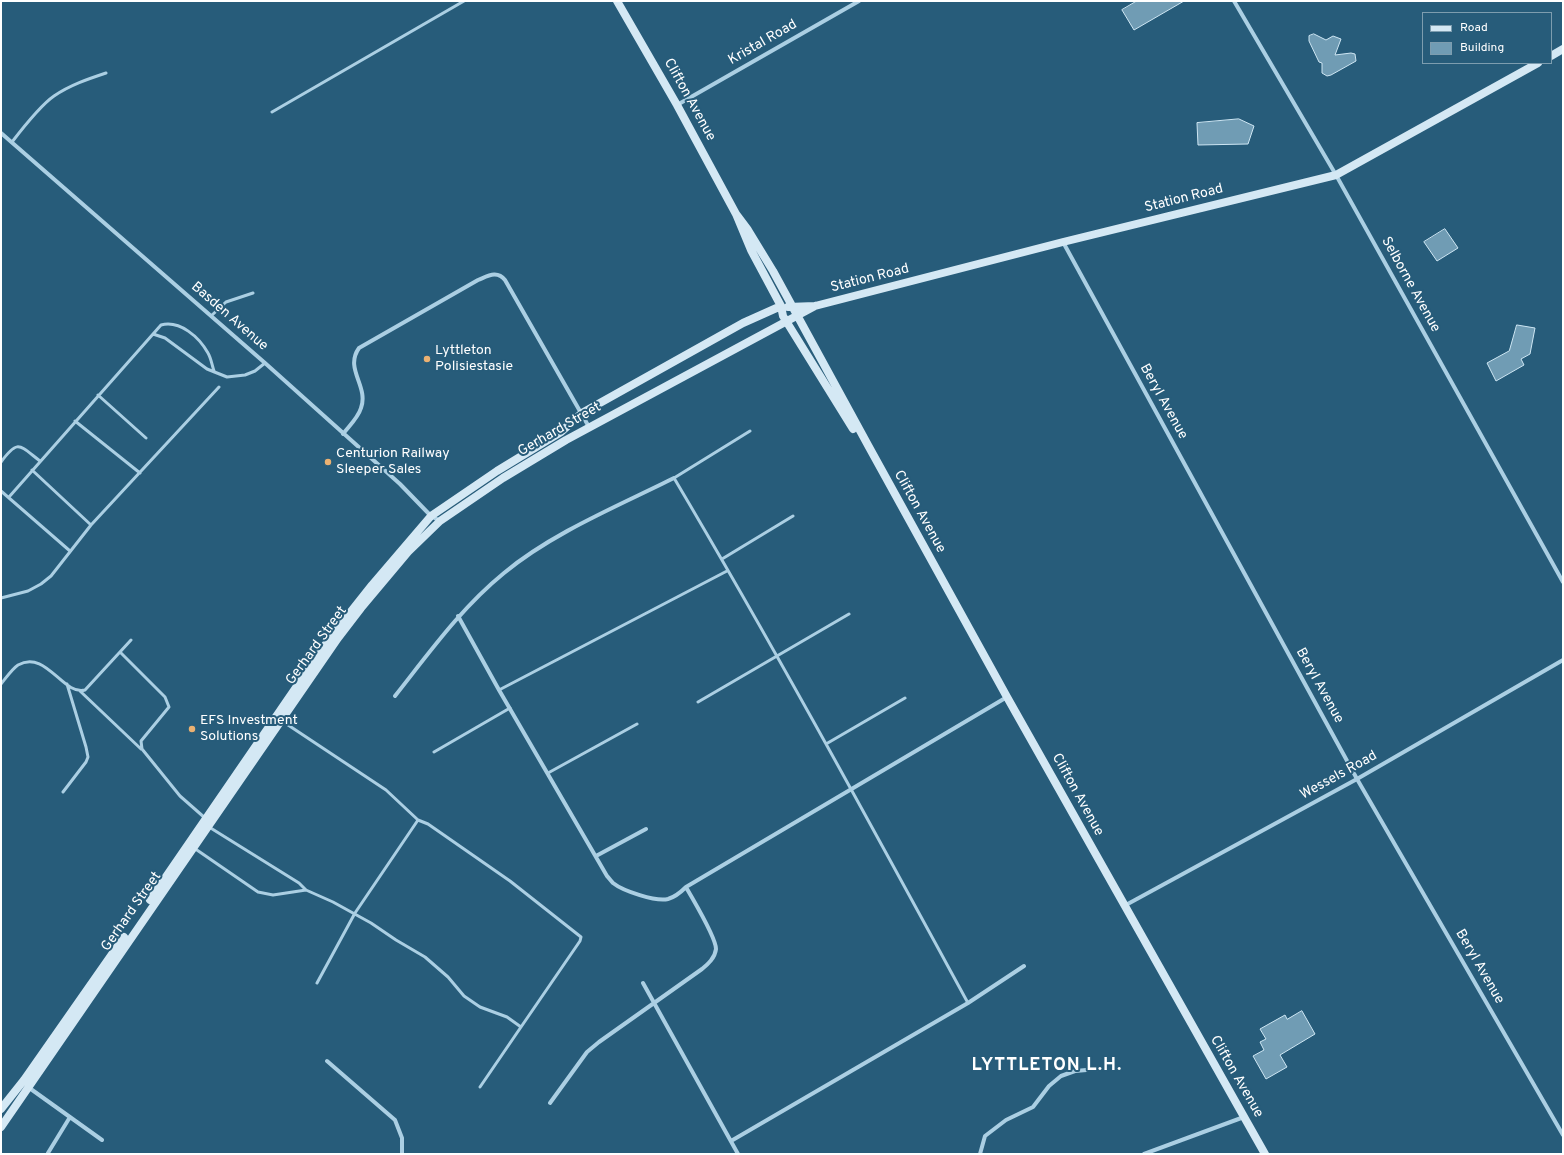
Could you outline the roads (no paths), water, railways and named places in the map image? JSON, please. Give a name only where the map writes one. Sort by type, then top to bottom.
[{"type":"street","name":"Clifton Avenue","points":[[617,1],[677,105],[736,214],[751,250],[780,306],[786,321],[855,431],[869,447]]},
{"type":"street","name":"Kristal Road","points":[[677,105],[859,1]]},
{"type":"street","name":"Selborne Avenue","points":[[1234,1],[1336,175],[1563,582]]},
{"type":"street","points":[[1552,55],[1563,49]]},
{"type":"street","name":"Station Road","points":[[780,306],[814,306],[1063,242],[1336,175],[1536,64]]},
{"type":"street","name":"Basden Avenue","points":[[1,133],[266,363],[400,484],[431,516],[440,521]]},
{"type":"street","name":"Clifton Avenue","points":[[736,214],[748,230],[773,271],[1007,697],[1265,1154]]},
{"type":"street","name":"Beryl Avenue","points":[[1063,242],[1357,779],[1563,1135]]},
{"type":"street","points":[[343,434],[356,418],[361,409],[363,400],[360,383],[353,364],[354,355],[359,348],[478,280],[493,274],[503,276],[589,427]]},
{"type":"street","name":"Gerhard Street","points":[[1,1127],[138,926],[194,847],[281,707],[330,638],[372,585],[431,516],[497,471],[561,432],[582,413],[743,324],[780,306]]},
{"type":"street","name":"Station Road","points":[[786,321],[798,317],[814,306]]},
{"type":"street","name":"Gerhard Street","points":[[1,1109],[24,1080],[209,823],[338,638],[408,552],[440,521],[503,478],[589,427],[786,321]]},
{"type":"street","points":[[395,696],[458,616],[504,573],[552,539],[674,478]]},
{"type":"street","points":[[458,616],[498,690],[613,883],[633,892],[661,900],[675,896],[686,887],[1007,697]]},
{"type":"street","name":"Wessels Road","points":[[1124,906],[1357,779],[1563,660]]},
{"type":"street","points":[[596,856],[646,829]]},
{"type":"street","points":[[550,1103],[588,1052],[599,1042],[702,969],[712,960],[716,950],[713,938],[686,887]]},
{"type":"street","points":[[731,1141],[968,1003],[1024,966]]},
{"type":"street","points":[[643,983],[738,1154]]},
{"type":"street","points":[[327,1061],[395,1120],[402,1138],[402,1154]]},
{"type":"street","points":[[980,1154],[985,1136],[1006,1120],[1033,1107],[1049,1086],[1061,1076],[1075,1071],[1098,1069]]},
{"type":"street","points":[[28,1087],[102,1140]]},
{"type":"street","points":[[48,1152],[70,1117]]},
{"type":"street","points":[[1144,1154],[1244,1117]]},
{"type":"lane","points":[[272,112],[464,1]]},
{"type":"lane","points":[[12,142],[52,97],[78,83],[106,73]]},
{"type":"lane","points":[[211,316],[226,302],[253,293]]},
{"type":"lane","points":[[9,497],[161,325],[167,324],[181,326],[196,339],[208,352],[214,371]]},
{"type":"lane","points":[[153,334],[165,338],[201,365],[221,375],[234,377],[255,371],[266,363]]},
{"type":"lane","points":[[1,598],[28,591],[41,584],[51,576],[91,525],[220,387]]},
{"type":"lane","points":[[98,395],[146,438]]},
{"type":"lane","points":[[75,421],[140,473]]},
{"type":"lane","points":[[750,431],[674,478],[722,558],[727,571],[852,789],[968,1003]]},
{"type":"lane","points":[[1,462],[11,448],[15,446],[22,447],[40,461]]},
{"type":"lane","points":[[32,470],[91,525]]},
{"type":"lane","points":[[1,491],[70,551]]},
{"type":"lane","points":[[722,558],[793,516]]},
{"type":"lane","points":[[498,690],[727,571]]},
{"type":"lane","points":[[698,702],[849,614]]},
{"type":"lane","points":[[80,691],[89,687],[131,640]]},
{"type":"lane","points":[[120,652],[165,697],[168,703],[169,708],[141,742],[142,749]]},
{"type":"lane","points":[[2,681],[17,666],[26,662],[37,662],[75,690],[80,691],[142,749],[180,796],[209,823],[299,883],[306,890],[354,913],[425,957],[448,977],[464,996],[480,1007],[507,1017],[521,1027]]},
{"type":"lane","points":[[63,792],[86,762],[88,757],[67,684]]},
{"type":"lane","points":[[826,744],[905,698]]},
{"type":"lane","points":[[434,752],[510,708]]},
{"type":"lane","points":[[281,720],[386,790],[418,820],[428,824],[510,881],[581,937],[580,941],[480,1087]]},
{"type":"lane","points":[[548,773],[637,724]]},
{"type":"lane","points":[[317,983],[354,913],[418,820]]},
{"type":"lane","points":[[194,847],[258,892],[273,895],[306,890]]},
{"type":"place","name":"Lyttleton Polisiestasie","points":[[427,359]]},
{"type":"place","name":"Centurion Railway Sleeper Sales","points":[[328,462]]},
{"type":"place","name":"EFS Investment Solutions","points":[[192,729]]},
{"type":"district","name":"LYTTLETON L.H.","points":[[1047,1066]]}]
